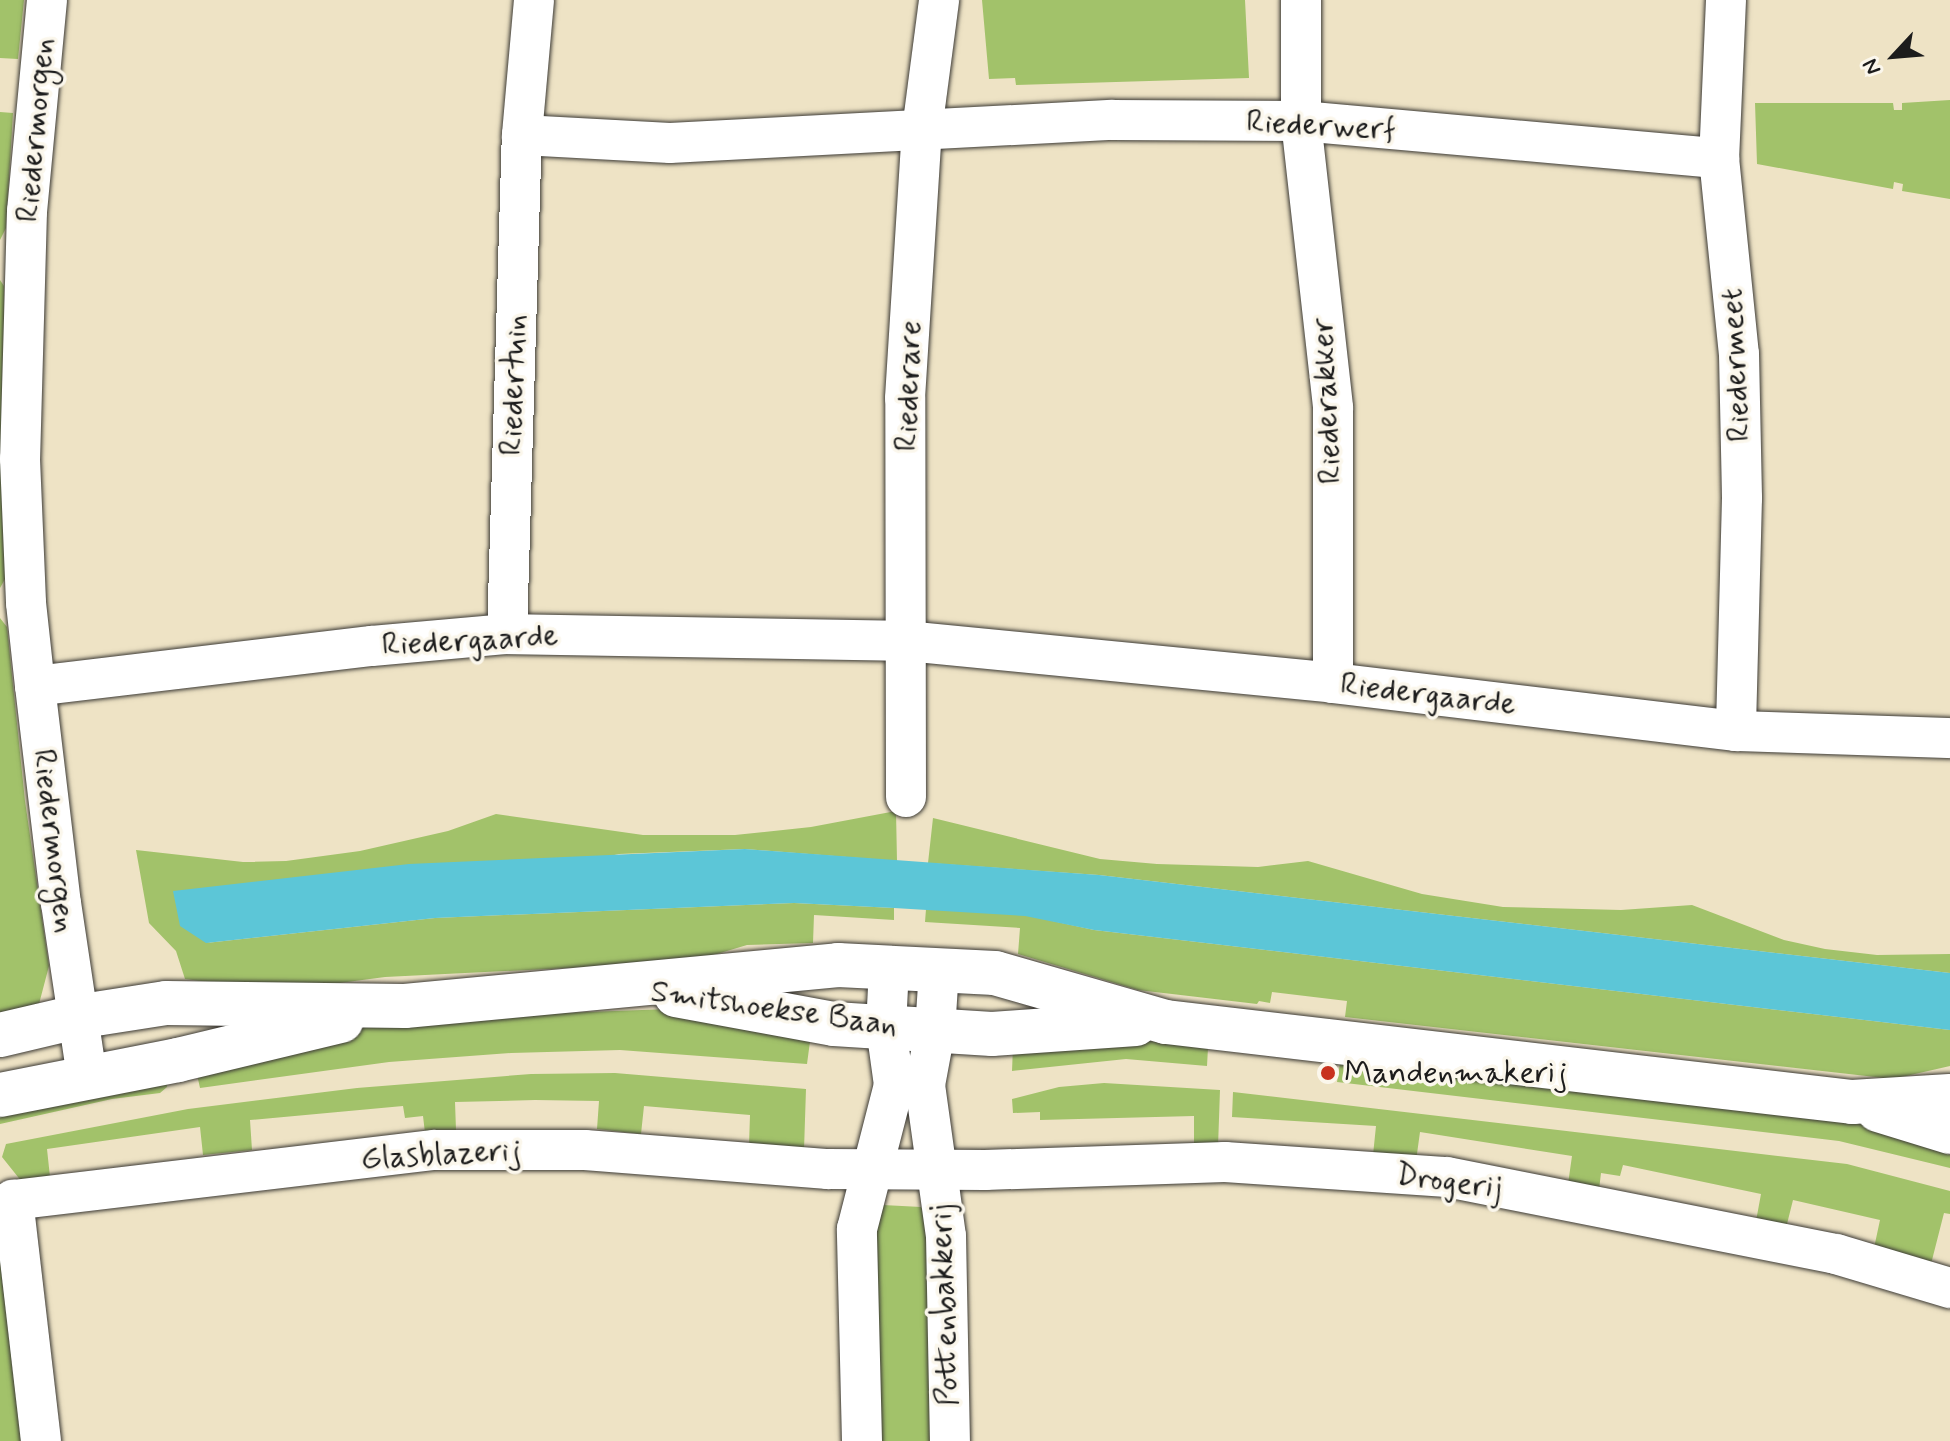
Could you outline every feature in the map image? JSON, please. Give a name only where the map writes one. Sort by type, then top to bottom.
[{"type":"street","name":"Riedermorgen","points":[[47,0],[27,211],[13,259],[20,459],[13,604],[35,686],[76,1017],[87,1078]]},
{"type":"street","name":"Riedertuin","points":[[507,634],[522,135],[534,0]]},
{"type":"street","name":"Riederare","points":[[907,641],[905,398],[922,130],[939,0]]},
{"type":"street","name":"Riederakker","points":[[1301,0],[1301,121],[1333,408],[1333,683]]},
{"type":"street","name":"Riedermeet","points":[[1726,0],[1719,158],[1739,354],[1742,498],[1736,731]]},
{"type":"street","name":"Riederwerf","points":[[922,130],[1112,120],[1301,121],[1719,158]]},
{"type":"street","points":[[522,135],[670,143],[922,130]]},
{"type":"street","name":"Riedergaarde","points":[[35,686],[372,646],[507,634],[907,641],[1333,683],[1736,731],[1950,738]]},
{"type":"street","points":[[906,797],[907,641]]},
{"type":"street","name":"Smitshoekse Baan","points":[[0,1035],[76,1017],[166,1003],[405,1006],[838,965],[995,973],[1166,1022],[1852,1102],[1950,1096]]},
{"type":"street","points":[[862,1441],[857,1229],[894,1085],[886,1027],[889,968]]},
{"type":"street","name":"Pottenbakkerij","points":[[939,970],[935,1031],[925,1085],[946,1236],[950,1441]]},
{"type":"street","name":"Smitshoekse Baan","points":[[622,986],[824,1022],[935,1031],[992,1034],[1166,1022]]},
{"type":"street","name":"Smitshoekse Baan","points":[[0,1095],[405,1006]]},
{"type":"street","name":"Smitshoekse Baan","points":[[1852,1102],[1950,1132]]},
{"type":"street","name":"Glasblazerij","points":[[41,1441],[13,1200],[434,1150],[585,1150],[870,1169]]},
{"type":"street","name":"Drogerij","points":[[937,1170],[1225,1162],[1447,1177],[1836,1254],[1950,1288]]},
{"type":"street","name":"Pottenbakkerij","points":[[870,1169],[937,1170]]},
{"type":"green space","points":[[0,0],[24,0],[18,59],[0,58]]},
{"type":"green space","points":[[982,0],[1245,0],[1249,78],[1016,85],[1015,78],[989,79]]},
{"type":"green space","points":[[1950,100],[1950,199],[1902,191],[1903,184],[1894,182],[1893,189],[1757,164],[1755,103],[1893,103],[1894,110],[1902,110],[1902,103]]},
{"type":"green space","points":[[0,112],[13,113],[6,228],[0,240]]},
{"type":"green space","points":[[0,280],[4,286],[5,579],[0,588]]},
{"type":"green space","points":[[0,618],[7,627],[25,801],[49,966],[39,1004],[0,1017]]},
{"type":"green space","points":[[896,811],[897,861],[745,849],[619,854],[206,943],[435,918],[794,903],[894,908],[894,920],[814,915],[813,943],[747,945],[690,962],[385,977],[279,991],[185,979],[176,951],[149,923],[136,850],[243,862],[286,861],[360,851],[448,831],[496,814],[643,835],[735,835],[811,827]]},
{"type":"green space","points":[[933,818],[1100,859],[1258,867],[1308,861],[1422,894],[1503,907],[1621,910],[1692,905],[1784,940],[1825,949],[1877,955],[1950,954],[1950,973],[1099,875],[928,863]]},
{"type":"green space","points":[[926,909],[1025,915],[1094,930],[1950,1030],[1950,1066],[1893,1079],[1345,1017],[1347,1001],[1272,992],[1270,1003],[1259,1001],[1257,1004],[1138,990],[1018,954],[1020,928],[925,922]]},
{"type":"green space","points":[[697,1008],[811,1034],[807,1064],[620,1050],[511,1053],[389,1062],[200,1088],[196,1070],[295,1038],[378,1025],[532,1014]]},
{"type":"green space","points":[[1142,1040],[1208,1048],[1207,1066],[1126,1059],[1012,1071],[1013,1046]]},
{"type":"green space","points":[[1340,1063],[1880,1124],[1950,1155],[1950,1168],[1839,1141],[1337,1082]]},
{"type":"green space","points":[[615,1073],[806,1089],[804,1150],[749,1145],[750,1115],[644,1106],[641,1134],[597,1129],[599,1101],[535,1100],[455,1102],[456,1130],[425,1133],[423,1116],[405,1118],[403,1106],[250,1120],[252,1150],[203,1155],[200,1127],[47,1149],[50,1177],[22,1182],[2,1157],[6,1144],[188,1109],[357,1088],[531,1074]]},
{"type":"green space","points":[[168,1076],[167,1087],[160,1093],[112,1099],[0,1124],[0,1106]]},
{"type":"green space","points":[[1104,1083],[1220,1090],[1218,1147],[1194,1145],[1194,1116],[1040,1120],[1040,1112],[1013,1113],[1012,1099],[1059,1087]]},
{"type":"green space","points":[[1233,1092],[1847,1164],[1950,1191],[1950,1214],[1944,1213],[1931,1264],[1874,1248],[1880,1220],[1793,1200],[1786,1228],[1756,1221],[1761,1194],[1623,1165],[1620,1176],[1601,1173],[1599,1190],[1568,1184],[1572,1156],[1420,1132],[1416,1161],[1373,1155],[1376,1126],[1232,1117]]},
{"type":"green space","points":[[883,1205],[921,1207],[932,1231],[938,1441],[873,1441],[869,1229]]},
{"type":"green space","points":[[0,1210],[29,1441],[0,1441]]},
{"type":"water","points":[[745,849],[1099,875],[1950,973],[1950,1030],[1094,930],[1025,916],[794,903],[435,918],[206,943],[180,926],[173,891],[409,864]]},
{"type":"place","name":"Mandenmakerij","points":[[1328,1073]]}]
